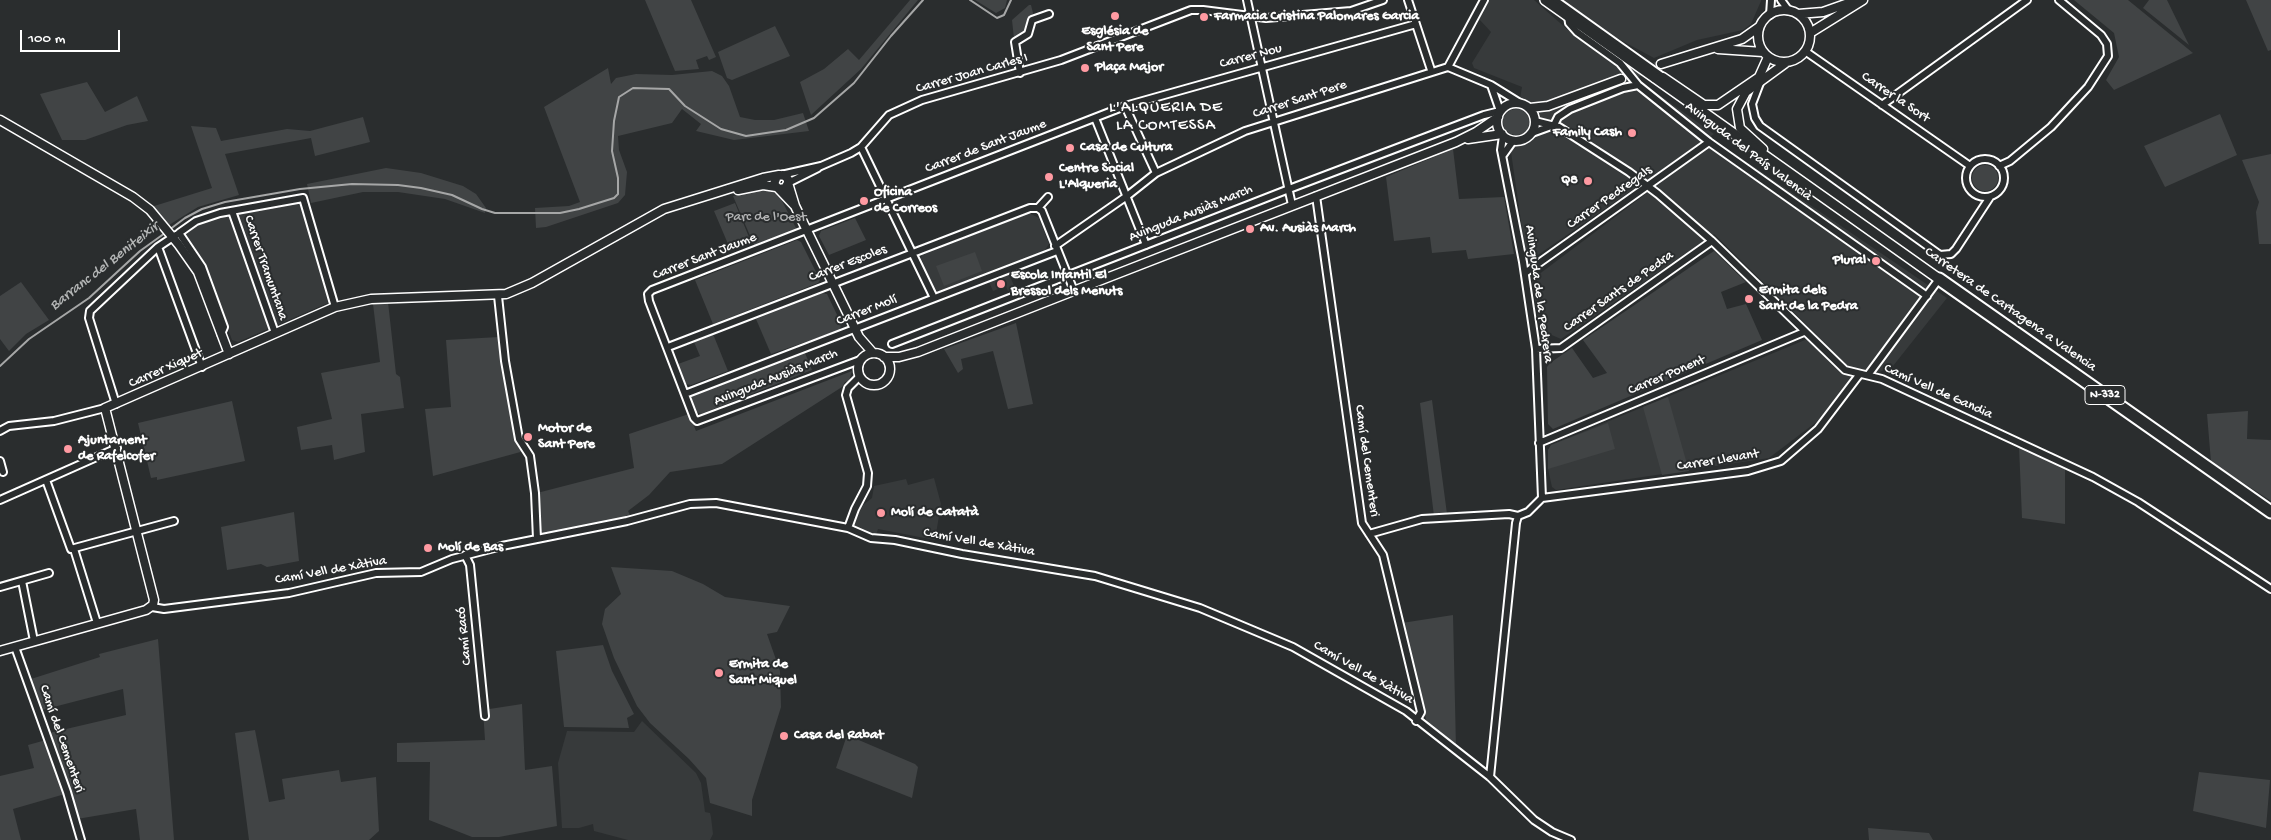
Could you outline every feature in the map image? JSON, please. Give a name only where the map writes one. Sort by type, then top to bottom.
[{"type":"highway","name":"Carretera de Cartagena a Valencia","points":[[1939,279],[2271,512]]},
{"type":"main road","name":"Avinguda del País Valencià","points":[[1545,0],[1635,64],[1659,78],[1829,201]]},
{"type":"main road","name":"Carretera de Cartagena a Valencia","points":[[1829,201],[1939,279]]},
{"type":"street","points":[[1247,0],[1292,205]]},
{"type":"street","name":"Carrer Joan Carles I","points":[[788,183],[861,147],[892,113],[942,93],[1020,73],[1061,60],[1192,10],[1252,17],[1351,11],[1383,0]]},
{"type":"street","points":[[1408,0],[1431,70]]},
{"type":"street","points":[[1484,0],[1448,67],[1491,85],[1530,108],[1548,106],[1621,79]]},
{"type":"street","name":"Avinguda del País Valencià","points":[[1555,0],[1632,55],[1659,78]]},
{"type":"street","points":[[1770,15],[1771,0]]},
{"type":"street","points":[[1781,0],[1789,11]]},
{"type":"street","points":[[1662,64],[1742,39],[1760,26],[1770,15],[1779,11],[1789,11],[1798,14],[1823,12],[1858,0]]},
{"type":"street","points":[[1810,33],[1863,0]]},
{"type":"street","points":[[1882,105],[2028,0]]},
{"type":"street","points":[[1999,166],[2010,161],[2056,122],[2088,87],[2108,56],[2107,44],[2101,35],[2059,0]]},
{"type":"street","points":[[1020,73],[1015,42],[1028,34],[1032,20],[1049,14]]},
{"type":"street","points":[[1798,14],[1806,22],[1810,33],[1806,51],[1797,58],[1787,62],[1743,95],[1739,102],[1737,115],[1740,128],[1760,147],[1821,191],[1829,201]]},
{"type":"street","name":"Avinguda del País Valencià","points":[[1568,16],[1569,23],[1577,32],[1620,63],[1638,85],[1709,142],[1927,296]]},
{"type":"street","name":"Carrer Nou","points":[[1095,118],[1125,106],[1416,24]]},
{"type":"street","points":[[1659,78],[1704,105],[1718,105],[1759,77],[1766,54],[1758,39],[1760,26]]},
{"type":"street","points":[[1706,50],[1766,54],[1777,61],[1787,62]]},
{"type":"street","name":"Carrer la Sort","points":[[1806,51],[1970,166]]},
{"type":"street","points":[[1632,55],[1635,64]]},
{"type":"street","name":"Carrer Sant Pere","points":[[1127,196],[1156,173],[1235,135],[1431,70],[1448,67]]},
{"type":"street","points":[[1761,82],[1752,104],[1755,118],[1760,126],[1940,255],[1951,254],[1956,249],[1990,197],[2002,185],[2004,176],[1999,166],[1994,161],[1984,159],[1970,166],[1966,174],[1968,186],[1974,194],[1990,197]]},
{"type":"street","points":[[1491,85],[1499,114],[1498,126],[1502,135]]},
{"type":"street","points":[[1456,142],[1502,135],[1513,141],[1524,139],[1532,133],[1554,125],[1558,117],[1570,109],[1623,88],[1638,85]]},
{"type":"street","points":[[890,368],[918,352],[1456,142],[1476,132],[1509,104],[1520,103]]},
{"type":"street","points":[[1125,106],[1156,173]]},
{"type":"street","points":[[1532,133],[1535,121],[1548,106]]},
{"type":"street","points":[[1530,108],[1535,121]]},
{"type":"street","name":"Avinguda Ausiàs March","points":[[892,344],[1484,115],[1499,114]]},
{"type":"street","points":[[1095,118],[1146,246]]},
{"type":"street","name":"Carrer de Sant Jaume","points":[[886,199],[1095,118]]},
{"type":"street","points":[[0,120],[133,196],[150,210],[174,235],[198,272],[229,354]]},
{"type":"street","name":"Camí Vell de Gandia","points":[[1535,121],[1554,125],[1591,146],[1648,186],[1712,241],[1845,370],[1859,375],[1882,379],[2107,485],[2138,502],[2271,589]]},
{"type":"street","name":"Avinguda de la Pedrera","points":[[1502,135],[1500,145],[1525,273],[1536,349],[1542,498]]},
{"type":"street","points":[[1503,155],[1513,141]]},
{"type":"street","name":"Carrer Pedregals","points":[[1525,273],[1709,142]]},
{"type":"street","points":[[861,147],[934,298]]},
{"type":"street","name":"Carrer Joan Carles I","points":[[780,175],[821,166]]},
{"type":"street","points":[[780,175],[774,180],[777,188],[794,206]]},
{"type":"street","points":[[724,192],[763,178],[780,175],[787,177],[794,206],[859,337],[873,353],[884,357],[895,357],[918,352]]},
{"type":"street","points":[[724,192],[763,185],[785,188],[788,183]]},
{"type":"street","name":"Carrer Xiquet","points":[[0,431],[9,426],[54,421],[116,404],[335,307],[371,299],[498,296],[532,283],[664,210],[724,192]]},
{"type":"street","name":"Carrer Molí","points":[[685,394],[934,298],[1056,248],[1127,196]]},
{"type":"street","name":"Camí del Cementeri","points":[[1316,196],[1362,523],[1383,555],[1421,712],[1416,721]]},
{"type":"street","points":[[1048,197],[1038,208],[1074,290]]},
{"type":"street","points":[[116,404],[89,318],[90,311],[158,247],[188,225],[208,216],[300,198],[305,200],[335,307]]},
{"type":"street","name":"Carrer Sant Jaume","points":[[668,347],[648,298],[652,290],[807,232],[886,199]]},
{"type":"street","name":"Carrer Escoles","points":[[668,347],[1030,208],[1038,208]]},
{"type":"street","name":"Carrer Tramuntana","points":[[232,211],[275,333]]},
{"type":"street","name":"Carrer Sants de Pedra","points":[[1536,349],[1561,348],[1712,241]]},
{"type":"street","points":[[158,247],[202,367]]},
{"type":"street","points":[[1868,376],[1939,279]]},
{"type":"street","points":[[498,296],[505,361],[519,439],[530,456],[537,540]]},
{"type":"street","name":"Carrer Ponent","points":[[1539,443],[1804,332]]},
{"type":"street","points":[[859,337],[861,359],[857,368],[859,377],[870,385],[878,385],[888,377],[890,368],[884,357]]},
{"type":"street","points":[[668,347],[685,394]]},
{"type":"street","points":[[861,359],[873,353]]},
{"type":"street","name":"Avinguda Ausiàs March","points":[[685,394],[694,418],[701,421],[849,362],[861,359]]},
{"type":"street","name":"Carrer Llevant","points":[[1542,498],[1748,471],[1781,462],[1818,429],[1859,375]]},
{"type":"street","points":[[848,528],[855,508],[867,486],[868,472],[846,395],[848,388],[859,377]]},
{"type":"street","points":[[0,652],[152,607],[154,600],[122,479],[117,448],[105,408]]},
{"type":"street","points":[[0,500],[117,448]]},
{"type":"street","points":[[0,461],[3,472]]},
{"type":"street","points":[[46,480],[70,548],[76,548],[174,521]]},
{"type":"street","points":[[1368,534],[1422,519],[1509,514],[1518,516],[1528,512],[1542,498]]},
{"type":"street","name":"Camí Vell de Xàtiva","points":[[152,607],[164,610],[234,599],[297,592],[367,575],[421,572],[465,555],[700,502],[716,503],[848,528],[871,538],[895,540],[962,554],[1095,576],[1181,601],[1293,647],[1394,704],[1490,777],[1534,820],[1552,832],[1571,840]]},
{"type":"street","points":[[1490,777],[1518,516]]},
{"type":"street","points":[[76,548],[80,568],[97,623]]},
{"type":"street","name":"Camí Racó","points":[[465,555],[470,565],[486,716]]},
{"type":"street","points":[[0,587],[49,573]]},
{"type":"street","points":[[22,581],[34,641]]},
{"type":"street","name":"Camí del Cementeri","points":[[15,647],[64,783],[81,840]]},
{"type":"shaded area","points":[[1487,0],[1534,0],[1568,30],[1714,134],[1532,259],[1526,256],[1511,152],[1522,87],[1474,68],[1472,63],[1491,32],[1479,19]]},
{"type":"shaded area","points":[[1563,0],[1761,1],[1751,24],[1743,30],[1697,40],[1654,58],[1615,37]]},
{"type":"shaded area","points":[[1716,141],[1947,298],[1893,366],[1847,387],[1819,420],[1769,458],[1556,490],[1552,487],[1548,469],[1548,450],[1551,445],[1817,335],[1714,234],[1561,339],[1540,330],[1532,282],[1534,278]]},
{"type":"shaded area","points":[[301,202],[328,303],[238,342],[232,340],[204,263],[184,234],[202,222],[223,216]]},
{"type":"shaded area","points":[[1029,213],[1039,218],[1049,244],[1045,250],[939,291],[934,289],[920,260],[922,255]]},
{"type":"shaded area","name":"Escola Infantil El Bressol dels Menuts","points":[[1009,274],[1015,288],[1008,291],[1006,286],[993,291],[989,282]]},
{"type":"shaded area","points":[[934,478],[941,504],[935,540],[878,529],[876,535],[864,532],[853,525],[859,508],[872,498],[874,486],[906,479],[908,485]]},
{"type":"shaded area","points":[[642,721],[696,773],[701,783],[705,812],[710,813],[711,817],[713,834],[710,840],[628,840],[594,831],[593,824],[579,828],[562,828],[558,763],[567,731],[634,732]]},
{"type":"green space","points":[[645,0],[691,0],[716,57],[709,60],[707,56],[696,60],[699,69],[675,71]]},
{"type":"green space","points":[[910,0],[918,0],[861,69],[811,115],[800,82],[824,69],[848,49],[859,60]]},
{"type":"green space","points":[[975,0],[1007,0],[1005,8],[996,13]]},
{"type":"green space","points":[[2074,0],[2128,0],[2193,53],[2114,90],[2106,80],[2119,57],[2114,33]]},
{"type":"green space","points":[[2149,0],[2167,0],[2189,45],[2143,8]]},
{"type":"green space","points":[[2246,0],[2271,0],[2271,50],[2268,51]]},
{"type":"green space","points":[[1031,5],[1033,13],[1026,33],[1014,39],[1012,20]]},
{"type":"green space","points":[[775,26],[790,56],[732,80],[727,78],[718,52]]},
{"type":"green space","points":[[608,68],[611,84],[616,78],[636,74],[672,75],[712,71],[722,76],[729,86],[740,117],[755,120],[774,120],[803,113],[809,131],[734,140],[696,131],[701,124],[682,109],[672,123],[618,136],[619,150],[627,172],[625,195],[618,203],[546,227],[536,228],[535,208],[569,206],[580,202],[544,107]]},
{"type":"green space","points":[[87,82],[105,112],[137,96],[148,121],[127,125],[85,140],[62,140],[40,94]]},
{"type":"green space","points":[[1516,109],[1525,113],[1529,122],[1525,131],[1516,135],[1507,131],[1503,122],[1507,113]]},
{"type":"green space","points":[[2220,114],[2237,155],[2165,187],[2144,146]]},
{"type":"green space","points":[[363,117],[370,142],[315,156],[311,138],[225,154],[239,195],[198,207],[169,225],[151,207],[212,188],[191,126],[216,128],[221,141],[287,129],[310,131]]},
{"type":"green space","points":[[1453,149],[1459,199],[1504,197],[1514,254],[1468,259],[1466,250],[1432,253],[1430,237],[1394,241],[1386,177]]},
{"type":"green space","points":[[2271,154],[2271,244],[2259,244],[2256,212],[2259,202],[2242,160]]},
{"type":"green space","points":[[1985,165],[1994,169],[1998,178],[1994,187],[1985,191],[1976,187],[1972,178],[1976,169]]},
{"type":"green space","points":[[386,168],[421,173],[463,186],[476,194],[486,208],[485,213],[445,199],[398,192],[363,192],[311,203],[307,184]]},
{"type":"green space","name":"Parc de l'Oest","points":[[765,189],[776,194],[781,199],[797,230],[754,245],[733,196]]},
{"type":"green space","points":[[735,203],[751,242],[731,251],[714,211]]},
{"type":"green space","points":[[855,218],[866,240],[829,255],[819,236],[821,231]]},
{"type":"green space","points":[[797,240],[801,242],[820,280],[818,283],[713,324],[695,280]]},
{"type":"green space","points":[[1714,251],[1746,282],[1721,292],[1727,309],[1746,304],[1762,340],[1553,429],[1548,424],[1547,367],[1550,363],[1572,348],[1593,378],[1607,373],[1583,340]]},
{"type":"green space","points":[[975,252],[982,271],[944,286],[936,266]]},
{"type":"green space","points":[[21,282],[49,320],[26,334],[9,351],[0,339],[0,296]]},
{"type":"green space","points":[[822,293],[827,294],[841,323],[840,330],[771,354],[756,319]]},
{"type":"green space","points":[[388,302],[396,374],[400,377],[404,408],[361,414],[365,452],[334,460],[332,445],[301,450],[297,427],[332,419],[321,373],[380,362],[373,304]]},
{"type":"green space","points":[[1016,323],[1033,404],[1008,409],[993,351],[961,359],[963,369],[958,373],[944,349]]},
{"type":"green space","points":[[713,334],[728,371],[691,385],[686,384],[678,364],[700,356],[694,342]]},
{"type":"green space","points":[[499,337],[515,432],[524,451],[433,476],[425,409],[451,407],[446,340]]},
{"type":"green space","points":[[805,353],[812,370],[701,414],[697,412],[691,398],[693,395]]},
{"type":"green space","points":[[852,371],[849,381],[845,382],[842,387],[722,464],[670,472],[649,495],[628,511],[631,517],[592,527],[542,534],[538,525],[537,493],[634,468],[629,434],[689,414],[696,431]]},
{"type":"green space","points":[[1668,397],[1689,471],[1662,475],[1643,407]]},
{"type":"green space","points":[[1432,400],[1447,514],[1434,516],[1420,403]]},
{"type":"green space","points":[[232,401],[245,461],[157,480],[157,477],[151,478],[138,423]]},
{"type":"green space","points":[[2248,411],[2247,439],[2271,440],[2271,501],[2211,462],[2207,414]]},
{"type":"green space","points":[[1608,423],[1615,449],[1548,469],[1548,450],[1551,445]]},
{"type":"green space","points":[[2019,446],[2065,468],[2065,524],[2022,518]]},
{"type":"green space","points":[[294,512],[299,561],[267,567],[261,564],[227,570],[221,527]]},
{"type":"green space","points":[[611,567],[672,571],[703,584],[725,597],[790,606],[777,632],[767,634],[780,671],[781,707],[752,800],[752,816],[710,803],[706,778],[689,759],[650,723],[637,706],[614,658],[602,624],[605,609],[621,594]]},
{"type":"green space","points":[[1453,615],[1456,748],[1428,727],[1402,623]]},
{"type":"green space","points":[[158,639],[174,840],[140,840],[136,809],[77,819],[49,733],[126,715],[123,689],[42,710],[31,679],[100,657],[99,654]]},
{"type":"green space","points":[[603,645],[612,671],[634,714],[627,718],[629,728],[564,727],[556,651]]},
{"type":"green space","points":[[522,704],[525,770],[552,766],[557,826],[499,837],[472,837],[429,820],[430,762],[397,762],[397,743],[485,740],[483,710]]},
{"type":"green space","points":[[255,730],[269,802],[285,799],[282,779],[339,770],[341,782],[376,777],[379,831],[369,840],[249,840],[235,733]]},
{"type":"green space","points":[[847,735],[915,764],[918,767],[912,798],[836,768]]},
{"type":"green space","points":[[46,740],[65,794],[13,809],[21,840],[0,840],[0,776],[34,768],[28,745]]},
{"type":"green space","points":[[2199,772],[2270,780],[2266,828],[2193,811]]},
{"type":"green space","points":[[1868,828],[1929,833],[1933,840],[1869,840]]},
{"type":"waterway","name":"Barranc del Beniteixir","points":[[169,230],[185,218],[202,209],[225,202],[300,189],[352,184],[398,185],[421,188],[452,195],[495,213],[560,213],[579,209],[614,198],[618,194],[618,178],[612,151],[614,121],[619,97],[633,88],[669,89],[685,106],[721,129],[746,136],[786,130],[814,118],[854,83],[891,36],[923,0]]},
{"type":"waterway","name":"Barranc del Beniteixir","points":[[970,0],[997,18],[1004,15],[1011,0]]},
{"type":"waterway","name":"Barranc del Beniteixir","points":[[0,366],[29,339],[89,298],[140,251],[165,233]]},
{"type":"tunnel","points":[[1621,79],[1661,64]]},
{"type":"place","name":"Església de Sant Pere","points":[[1115,16]]},
{"type":"place","name":"Farmacia Cristina Palomares Garcia","points":[[1204,17]]},
{"type":"place","name":"Plaça Major","points":[[1085,68]]},
{"type":"place","name":"Family Cash","points":[[1632,133]]},
{"type":"place","name":"Casa de Cultura","points":[[1070,148]]},
{"type":"place","name":"Centre Social L'Alqueria","points":[[1049,177]]},
{"type":"place","name":"Q8","points":[[1588,181]]},
{"type":"place","name":"Oficina de Correos","points":[[864,201]]},
{"type":"place","name":"Av. Ausiàs March","points":[[1250,229]]},
{"type":"place","name":"Plural","points":[[1876,261]]},
{"type":"place","name":"Escola Infantil El Bressol dels Menuts","points":[[1001,284]]},
{"type":"place","name":"Ermita dels Sant de la Pedra","points":[[1749,299]]},
{"type":"place","name":"Motor de Sant Pere","points":[[528,437]]},
{"type":"place","name":"Ajuntament de Rafelcofer","points":[[68,449]]},
{"type":"place","name":"Molí de Catatà","points":[[881,513]]},
{"type":"place","name":"Molí de Bas","points":[[428,548]]},
{"type":"place","name":"Ermita de Sant Miquel","points":[[719,673]]},
{"type":"place","name":"Casa del Rabat","points":[[784,736]]},
{"type":"district","name":"L'ALQUERIA DE LA COMTESSA","points":[[1166,118]]}]
